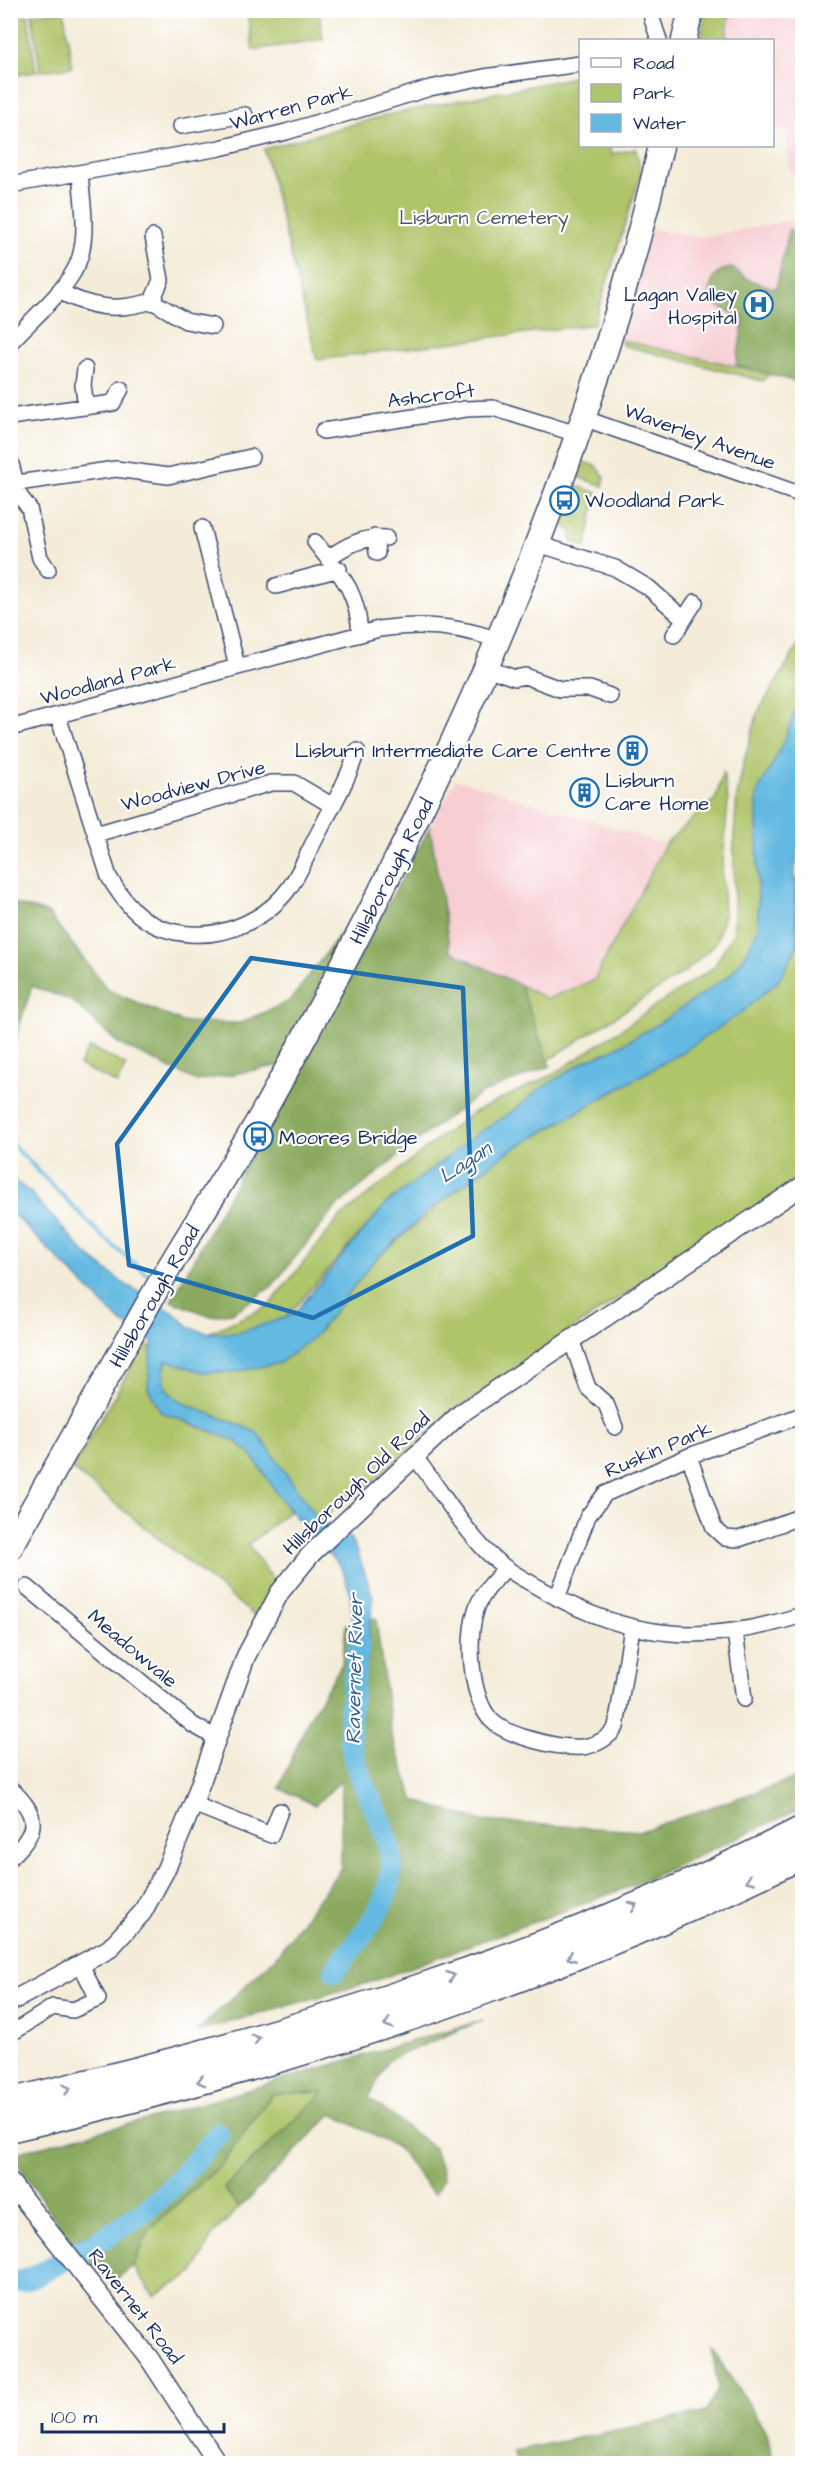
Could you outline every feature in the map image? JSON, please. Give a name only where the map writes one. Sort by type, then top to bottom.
[{"type":"highway","points":[[684,39],[691,10]]},
{"type":"highway","name":"Hillsborough Road","points":[[10,1548],[168,1269],[263,1112],[362,930],[426,803],[538,544],[580,426],[625,280],[661,147]]},
{"type":"highway","points":[[12,2119],[384,1999],[591,1924],[802,1830]]},
{"type":"highway","points":[[12,2119],[219,2077],[400,2020],[562,1960],[667,1917],[802,1855]]},
{"type":"street","points":[[652,10],[652,20],[659,39]]},
{"type":"street","name":"Warren Park","points":[[10,185],[220,148],[286,132],[430,88],[484,77],[579,64]]},
{"type":"street","points":[[181,126],[245,115]]},
{"type":"street","points":[[215,120],[220,148]]},
{"type":"street","points":[[10,344],[59,291],[74,271],[80,257],[83,225],[80,173]]},
{"type":"street","points":[[152,301],[161,280],[153,237]]},
{"type":"street","points":[[59,291],[83,304],[117,309],[152,301],[186,321],[213,326]]},
{"type":"street","points":[[85,369],[83,385],[86,407]]},
{"type":"street","points":[[10,417],[113,403],[121,389]]},
{"type":"street","name":"Ashcroft","points":[[323,431],[466,409],[493,408],[580,426]]},
{"type":"street","name":"Waverley Avenue","points":[[580,426],[802,495]]},
{"type":"street","points":[[12,483],[116,469],[168,476],[251,457]]},
{"type":"street","points":[[10,460],[12,483],[28,508],[40,558],[48,570]]},
{"type":"street","points":[[202,528],[237,666]]},
{"type":"street","points":[[315,542],[334,564],[351,590],[360,633]]},
{"type":"street","points":[[276,586],[334,564],[342,548],[379,542]]},
{"type":"street","points":[[538,544],[615,568],[649,588],[684,619]]},
{"type":"street","points":[[674,635],[695,602]]},
{"type":"street","name":"Woodland Park","points":[[10,728],[360,633],[416,626],[468,631],[498,640]]},
{"type":"street","points":[[486,668],[515,678],[525,676],[560,689],[590,689],[610,696]]},
{"type":"street","points":[[58,716],[109,877],[121,898],[136,914],[169,933],[197,935],[231,930],[252,921],[273,905],[289,887],[348,778],[357,751]]},
{"type":"street","name":"Woodview Drive","points":[[96,834],[271,783],[294,783],[333,806]]},
{"type":"street","name":"Hillsborough Old Road","points":[[13,1997],[81,1965],[108,1949],[142,1913],[166,1869],[194,1804],[238,1675],[264,1618],[280,1592],[311,1554],[460,1414],[802,1186]]},
{"type":"street","points":[[571,1339],[588,1388],[606,1404],[615,1427]]},
{"type":"street","name":"Ruskin Park","points":[[557,1598],[588,1516],[605,1494],[689,1456],[802,1414]]},
{"type":"street","points":[[414,1456],[484,1549],[505,1569],[594,1617],[632,1628],[688,1636],[735,1632],[802,1616]]},
{"type":"street","points":[[689,1456],[714,1528],[725,1538],[740,1539],[802,1516]]},
{"type":"street","points":[[505,1569],[483,1594],[476,1609],[472,1665],[480,1704],[491,1720],[505,1732],[563,1746],[582,1747],[610,1735],[616,1726],[632,1628]]},
{"type":"street","name":"Meadowvale","points":[[27,1587],[193,1725],[215,1737]]},
{"type":"street","points":[[735,1632],[744,1699]]},
{"type":"street","points":[[10,1788],[23,1799],[33,1820],[29,1841],[10,1858]]},
{"type":"street","points":[[194,1804],[271,1835],[280,1811]]},
{"type":"street","points":[[12,2033],[53,2007],[73,2010],[98,1999],[81,1965]]},
{"type":"street","name":"Ravernet Road","points":[[10,2182],[148,2358],[218,2463]]},
{"type":"highlighted area","points":[[251,958],[463,988],[473,1236],[313,1318],[129,1265],[117,1144]]},
{"type":"shaded area","points":[[706,11],[802,11],[802,173],[790,172],[786,131],[774,129],[774,39],[700,39]]},
{"type":"shaded area","points":[[802,218],[802,385],[718,361],[618,339],[649,228],[703,237]]},
{"type":"shaded area","points":[[456,779],[665,844],[596,982],[547,999],[450,951],[430,827]]},
{"type":"green space","points":[[64,11],[72,67],[40,71],[32,14]]},
{"type":"green space","points":[[247,11],[319,11],[323,39],[253,50]]},
{"type":"green space","points":[[706,11],[730,11],[726,39],[700,39]]},
{"type":"green space","points":[[28,15],[36,72],[11,76],[11,18]]},
{"type":"green space","name":"Lisburn Cemetery","points":[[579,76],[579,147],[610,147],[612,154],[636,149],[641,173],[594,324],[317,360],[264,149],[387,115]]},
{"type":"green space","name":"Lagan Valley Hospital","points":[[789,229],[798,235],[799,258],[802,264],[802,383],[736,365],[744,318],[719,307],[710,295],[715,276],[732,268],[747,279],[776,289]]},
{"type":"green space","points":[[621,340],[770,374],[762,381],[622,345]]},
{"type":"green space","points":[[583,462],[596,466],[605,477],[603,486],[578,477]]},
{"type":"green space","points":[[575,485],[597,493],[586,547],[571,541],[572,531],[564,526]]},
{"type":"green space","points":[[802,639],[802,707],[759,932],[740,967],[705,997],[652,1031],[557,1079],[389,1201],[281,1323],[239,1333],[208,1333],[269,1306],[338,1219],[474,1112],[554,1074],[714,967],[734,931],[734,836],[737,796],[744,761],[758,712]]},
{"type":"green space","points":[[723,772],[728,801],[722,874],[724,915],[716,943],[686,971],[547,1061],[520,985],[547,999],[594,980],[666,843],[716,798]]},
{"type":"green space","points":[[430,827],[450,951],[520,985],[550,1066],[480,1094],[427,1133],[337,1206],[271,1287],[232,1313],[211,1316],[171,1301]]},
{"type":"green space","points":[[794,878],[802,884],[802,943],[797,946]]},
{"type":"green space","points":[[11,903],[48,913],[108,990],[182,1022],[240,1023],[290,1001],[352,918],[281,1065],[197,1081],[119,1044],[72,1001],[32,986],[11,1053]]},
{"type":"green space","points":[[802,943],[802,1178],[548,1345],[444,1419],[369,1485],[319,1520],[258,1434],[181,1401],[166,1387],[164,1377],[167,1359],[202,1372],[235,1372],[316,1335],[373,1262],[449,1196],[506,1153],[684,1051],[779,980],[797,946]]},
{"type":"green space","points":[[89,1047],[126,1065],[117,1084],[79,1065]]},
{"type":"green space","points":[[145,1343],[151,1349],[148,1388],[161,1412],[236,1441],[253,1457],[289,1511],[248,1545],[275,1582],[255,1616],[72,1469]]},
{"type":"green space","points":[[376,1618],[391,1734],[415,1801],[483,1821],[641,1831],[802,1776],[802,1808],[634,1885],[374,1981],[196,2032],[275,1958],[341,1868],[341,1781],[315,1805],[279,1788],[309,1718],[342,1664],[346,1624]]},
{"type":"green space","points":[[483,2020],[388,2060],[369,2098],[434,2148],[444,2179],[434,2195],[397,2147],[332,2114],[239,2208],[224,2188],[324,2092],[272,2094],[221,2165],[150,2229],[133,2266],[112,2282],[86,2259],[171,2200],[157,2192],[99,2230],[71,2242],[11,2154],[153,2118]]},
{"type":"green space","points":[[325,2091],[224,2188],[239,2208],[213,2234],[194,2273],[154,2296],[133,2266],[150,2229],[221,2165],[272,2094]]},
{"type":"green space","points":[[712,2349],[767,2433],[773,2463],[517,2463],[513,2451],[706,2412],[718,2389]]},
{"type":"water","name":"Lagan","points":[[802,693],[802,819],[794,878],[797,946],[779,980],[741,1013],[684,1051],[506,1153],[428,1211],[373,1262],[316,1335],[280,1363],[235,1372],[202,1372],[166,1360],[164,1381],[172,1395],[194,1407],[258,1434],[318,1519],[349,1536],[373,1597],[365,1673],[347,1670],[352,1617],[349,1591],[340,1566],[285,1505],[253,1457],[236,1441],[161,1412],[148,1388],[152,1341],[122,1323],[11,1212],[10,1178],[29,1191],[86,1254],[123,1283],[174,1313],[191,1328],[208,1333],[238,1333],[293,1315],[386,1204],[480,1132],[514,1111],[537,1091],[585,1061],[612,1050],[658,1024],[730,975],[745,956],[758,928],[757,793],[781,748]]},
{"type":"waterway","points":[[10,1142],[103,1237],[147,1274]]},
{"type":"waterway","name":"Ravernet River","points":[[335,1971],[378,1911],[386,1895],[390,1878],[391,1861],[388,1842],[357,1768],[351,1744],[351,1700],[359,1643]]},
{"type":"waterway","name":"Ravernet River","points":[[10,2281],[22,2281],[41,2273],[134,2219],[174,2185],[218,2134]]},
{"type":"place","name":"Lagan Valley Hospital","points":[[758,305]]},
{"type":"place","name":"Woodland Park","points":[[564,500]]},
{"type":"place","name":"Lisburn Intermediate Care Centre","points":[[632,750]]},
{"type":"place","name":"Lisburn Care Home","points":[[584,792]]},
{"type":"place","name":"Moores Bridge","points":[[258,1137]]}]
